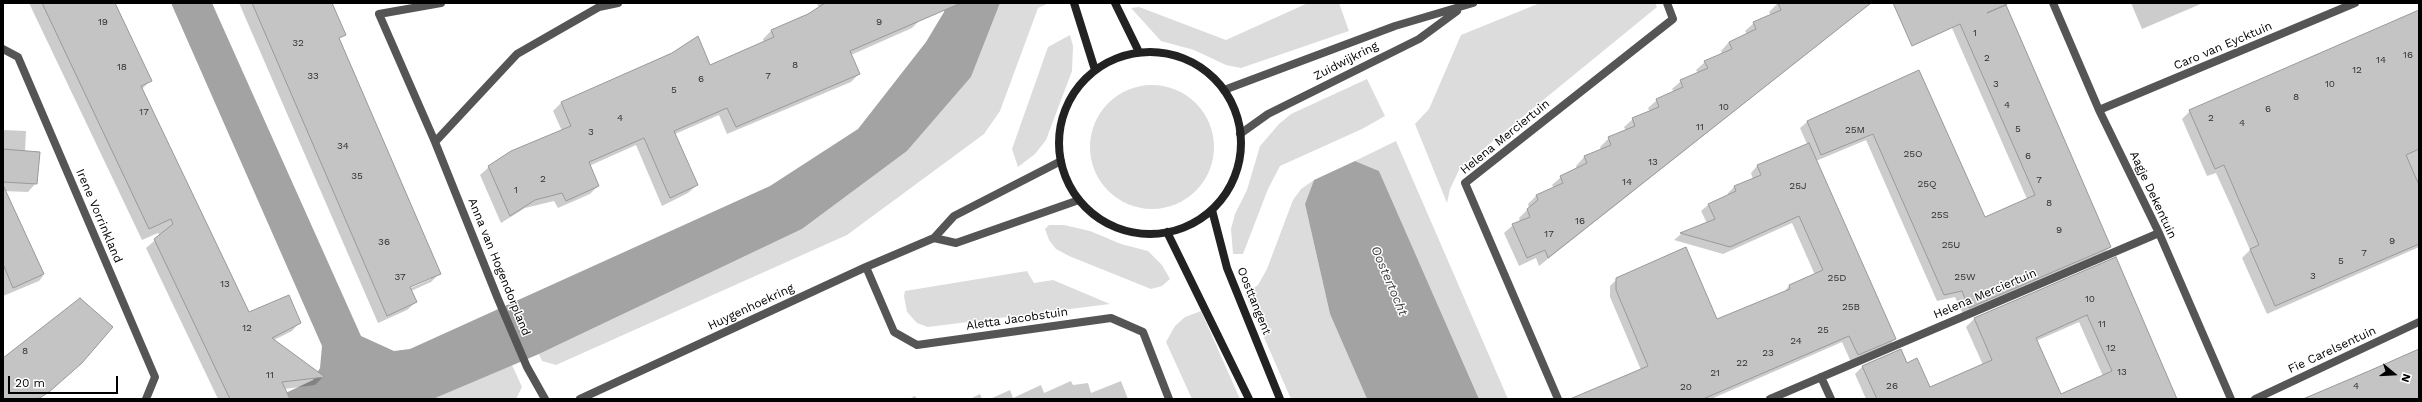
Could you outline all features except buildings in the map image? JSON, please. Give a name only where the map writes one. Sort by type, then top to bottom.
[{"type":"main road","points":[[1074,3],[1095,70]]},
{"type":"main road","points":[[1115,3],[1139,52]]},
{"type":"main road","points":[[1139,52],[1170,53],[1195,63],[1217,80],[1232,102],[1240,134],[1240,160],[1230,187],[1212,210],[1188,226],[1160,234],[1132,233],[1106,224],[1079,200],[1068,184],[1061,161],[1060,124],[1071,96],[1095,70],[1116,58],[1139,52]]},
{"type":"main road","name":"Oosttangent","points":[[1212,210],[1227,268],[1280,399]]},
{"type":"main road","points":[[1167,232],[1249,399]]},
{"type":"street","name":"Anna van Hogendorpland","points":[[441,3],[379,14],[435,142],[527,367],[545,399]]},
{"type":"street","points":[[435,142],[517,54],[599,7],[618,3]]},
{"type":"street","name":"Zuidwijkring","points":[[1224,90],[1412,20],[1460,8],[1473,3]]},
{"type":"street","name":"Helena Merciertuin","points":[[1558,399],[1465,182],[1673,19],[1667,3]]},
{"type":"street","name":"Aagje Dekentuin","points":[[2053,3],[2100,110],[2159,233],[2231,399]]},
{"type":"street","name":"Caro van Eycktuin","points":[[2100,110],[2356,3]]},
{"type":"street","name":"Zuidwijkring","points":[[1240,134],[1268,114],[1419,39],[1460,8]]},
{"type":"street","name":"Irene Vorrinkland","points":[[3,49],[18,57],[155,377],[146,399]]},
{"type":"street","name":"Huygenhoekring","points":[[580,399],[866,267],[934,238],[954,216],[1061,161]]},
{"type":"street","points":[[934,238],[956,243],[1079,200]]},
{"type":"street","name":"Helena Merciertuin","points":[[1770,399],[2159,233]]},
{"type":"street","name":"Aletta Jacobstuin","points":[[866,267],[894,332],[916,345],[1111,318],[1142,332],[1168,399]]},
{"type":"street","name":"Fie Carelsentuin","points":[[2254,399],[2419,322]]},
{"type":"street","points":[[1821,378],[1831,399]]},
{"type":"shaded area","points":[[1000,3],[1049,3],[1038,8],[1000,111],[984,134],[847,235],[556,365],[542,361],[539,354],[802,229],[907,151],[971,77]]},
{"type":"shaded area","points":[[1308,3],[1339,3],[1349,31],[1241,68],[1226,65],[1194,50],[1161,41],[1131,8],[1139,7],[1226,40]]},
{"type":"shaded area","points":[[1540,3],[1655,3],[1657,7],[1460,168],[1450,189],[1447,203],[1415,124],[1429,109],[1461,35]]},
{"type":"shaded area","points":[[1070,35],[1073,46],[1072,71],[1046,140],[1035,154],[1018,167],[1012,149],[1048,47]]},
{"type":"shaded area","points":[[1367,79],[1385,116],[1362,129],[1280,166],[1268,189],[1243,254],[1233,254],[1231,229],[1235,214],[1247,190],[1260,146],[1279,124],[1291,114]]},
{"type":"shaded area","points":[[1158,85],[1176,89],[1187,95],[1200,107],[1210,123],[1214,147],[1210,171],[1204,182],[1192,195],[1170,207],[1146,209],[1128,205],[1117,199],[1104,187],[1092,165],[1090,141],[1094,123],[1100,112],[1112,99],[1134,87]]},
{"type":"shaded area","points":[[1396,141],[1508,399],[1479,399],[1379,171],[1355,161]]},
{"type":"shaded area","points":[[1314,180],[1305,204],[1330,314],[1367,399],[1291,399],[1245,294],[1258,285],[1267,269],[1293,200],[1301,189]]},
{"type":"shaded area","points":[[1049,225],[1064,225],[1090,231],[1121,244],[1148,251],[1162,265],[1170,279],[1162,286],[1151,289],[1069,256],[1056,249],[1049,240],[1045,229]]},
{"type":"shaded area","points":[[1027,271],[1034,283],[1053,280],[1110,304],[928,327],[917,323],[907,312],[904,296],[905,291]]},
{"type":"shaded area","points":[[1201,311],[1240,399],[1192,399],[1166,342],[1175,326],[1185,317]]},
{"type":"shaded area","points":[[512,365],[522,387],[516,399],[433,399]]},
{"type":"water","points":[[171,3],[212,3],[361,336],[394,351],[410,349],[770,186],[858,129],[926,42],[944,12],[946,3],[1000,3],[971,77],[907,151],[802,229],[539,354],[433,399],[273,399],[313,380],[320,368],[322,346]]},
{"type":"water","name":"Oostertocht","points":[[1355,161],[1379,171],[1479,399],[1367,399],[1330,314],[1305,204],[1314,180]]}]
